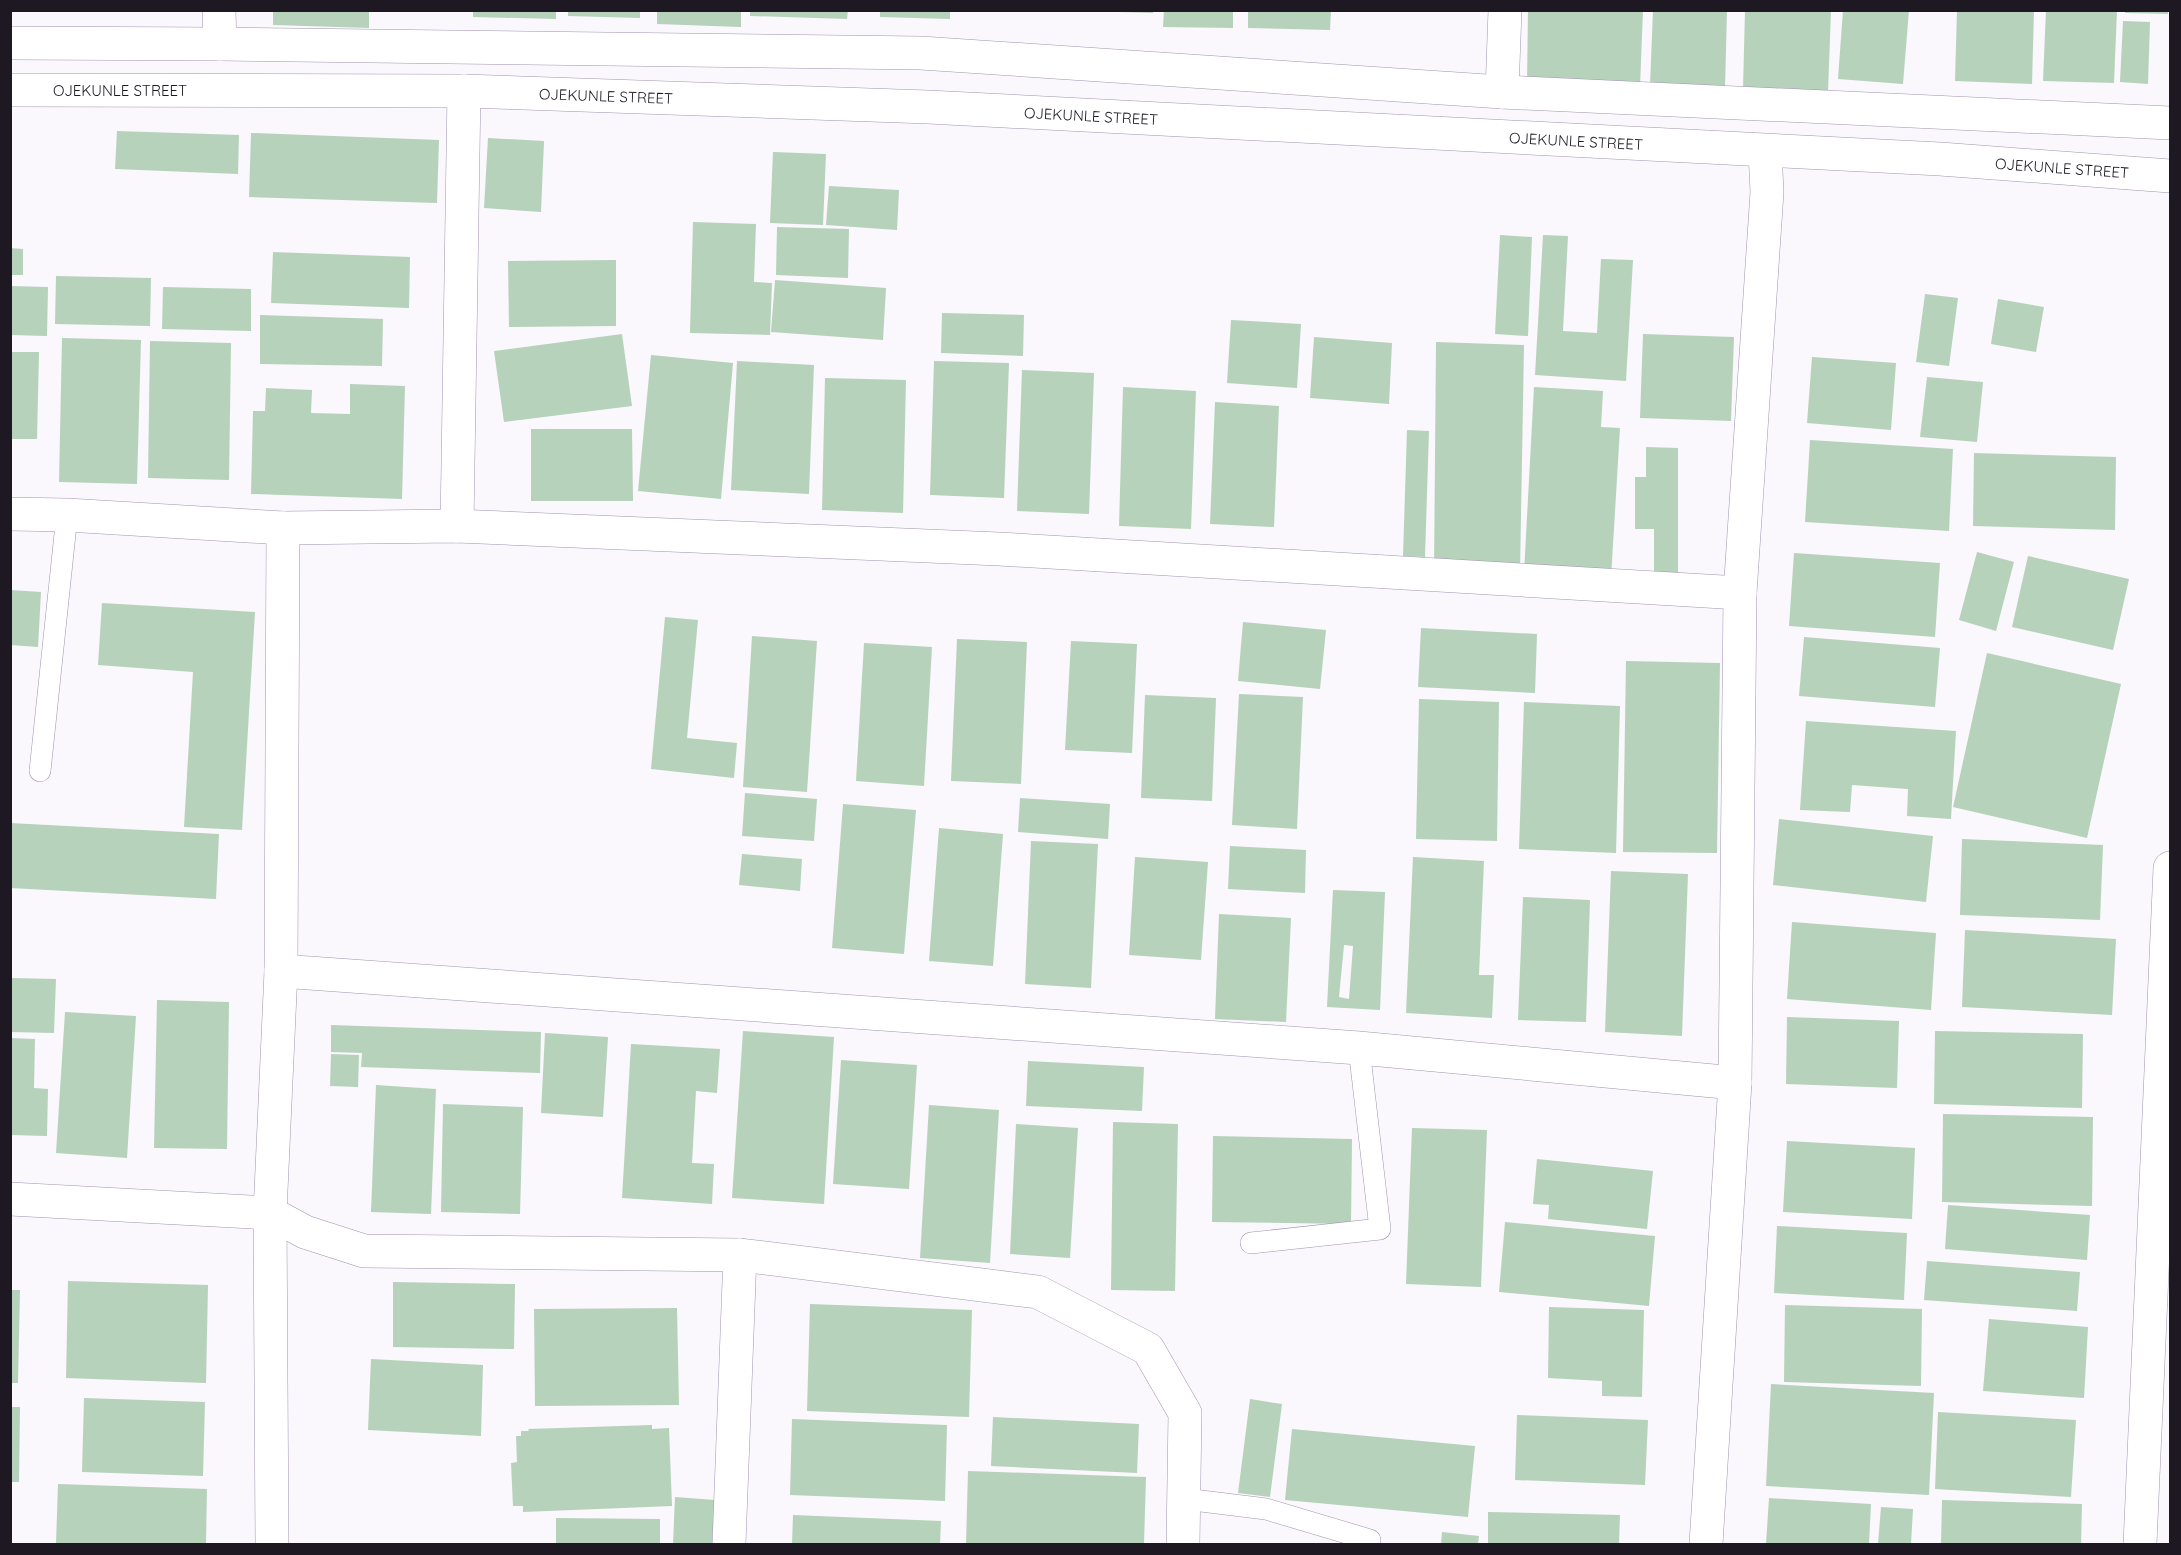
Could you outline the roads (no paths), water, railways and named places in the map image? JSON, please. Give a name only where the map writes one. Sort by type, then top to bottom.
[{"type":"street","points":[[219,10],[220,44]]},
{"type":"street","points":[[1502,92],[1505,10]]},
{"type":"street","points":[[10,43],[921,53],[1502,92],[2170,123]]},
{"type":"street","name":"OJEKUNLE STREET","points":[[10,90],[464,91],[928,107],[1940,159],[2170,176]]},
{"type":"street","points":[[457,526],[464,91]]},
{"type":"street","points":[[1706,1545],[1735,1083],[1740,593],[1767,192],[1765,151]]},
{"type":"street","points":[[10,514],[67,515],[283,528],[457,526],[999,549],[1740,593]]},
{"type":"street","points":[[272,1545],[270,1213],[281,971],[283,528]]},
{"type":"street","points":[[2140,1545],[2170,868]]},
{"type":"street","points":[[281,971],[1359,1048],[1735,1083]]},
{"type":"street","points":[[10,1199],[270,1213],[305,1232],[364,1251],[740,1255],[1038,1292],[1148,1349],[1185,1413],[1183,1545]]},
{"type":"street","points":[[729,1545],[740,1255]]},
{"type":"lane","points":[[40,771],[67,515]]},
{"type":"lane","points":[[1251,1243],[1380,1229],[1359,1048]]},
{"type":"lane","points":[[1185,1499],[1266,1509],[1370,1540]]}]
